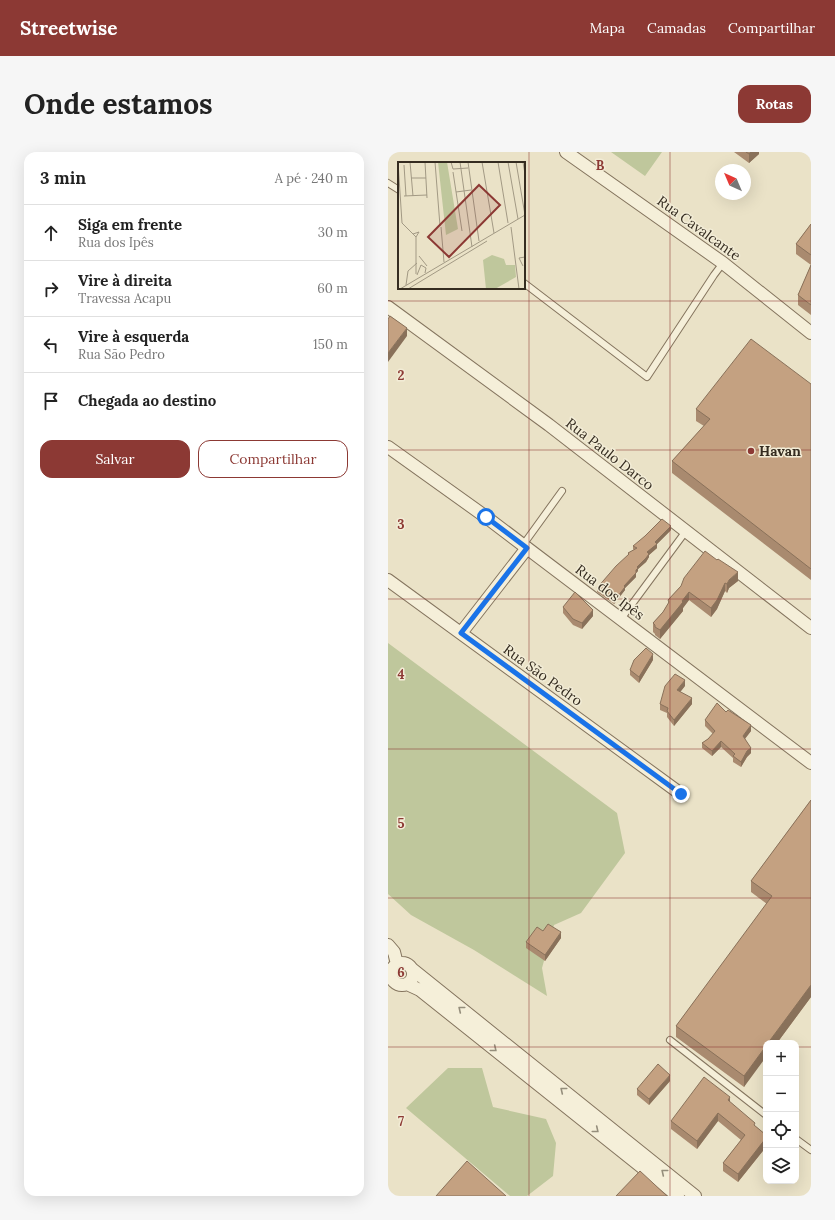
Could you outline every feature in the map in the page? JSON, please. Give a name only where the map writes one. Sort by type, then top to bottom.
[{"type":"street","name":"Rua Cavalcante","points":[[566,152],[723,264],[811,333]]},
{"type":"street","name":"Rua Paulo Darco","points":[[388,307],[549,426],[811,628]]},
{"type":"street","name":"Rua dos Ipês","points":[[388,447],[525,546],[621,619],[810,758]]},
{"type":"street","points":[[461,633],[525,546]]},
{"type":"street","name":"Rua São Pedro","points":[[388,580],[681,794]]},
{"type":"street","points":[[388,945],[394,952],[391,975],[395,983],[403,985],[407,984],[420,990],[678,1196]]},
{"type":"street","points":[[392,968],[401,963],[406,963],[695,1196]]},
{"type":"street","points":[[407,984],[413,978],[412,969]]},
{"type":"lane","points":[[388,183],[398,189]]},
{"type":"lane","points":[[525,284],[647,377],[714,275],[723,264]]},
{"type":"lane","points":[[525,546],[562,490]]},
{"type":"lane","points":[[621,619],[686,532]]},
{"type":"lane","points":[[670,1040],[763,1114]]},
{"type":"lane","points":[[799,1141],[811,1150]]},
{"type":"green space","points":[[611,152],[662,152],[645,176]]},
{"type":"green space","points":[[388,643],[617,813],[625,853],[581,913],[554,925],[542,968],[547,996],[474,950],[411,915],[388,894]]},
{"type":"green space","points":[[448,1068],[482,1068],[493,1107],[546,1119],[556,1143],[553,1176],[527,1196],[510,1196],[406,1108]]},
{"type":"building","points":[[811,224],[811,255],[796,244]]},
{"type":"building","points":[[811,265],[811,305],[798,295]]},
{"type":"building","points":[[390,316],[407,328],[388,353],[388,319]]},
{"type":"building","name":"Havan","points":[[751,339],[811,384],[811,569],[672,461],[710,419],[696,409]]},
{"type":"building","points":[[662,519],[671,526],[655,542],[657,544],[647,552],[649,554],[637,567],[636,573],[624,586],[625,587],[614,601],[597,588],[616,566],[629,554],[628,553],[637,548],[633,546]]},
{"type":"building","points":[[705,551],[738,572],[729,580],[727,584],[725,583],[717,600],[711,608],[689,592],[682,601],[683,602],[660,630],[655,627],[653,623],[663,612],[669,602],[668,600],[681,586],[684,578]]},
{"type":"building","points":[[575,592],[593,610],[582,623],[573,619],[563,607]]},
{"type":"building","points":[[646,648],[653,654],[639,677],[630,670],[634,660]]},
{"type":"building","points":[[675,674],[685,680],[677,690],[692,698],[674,720],[667,711],[668,708],[660,704],[665,686]]},
{"type":"building","points":[[717,703],[726,712],[728,710],[751,725],[743,736],[751,748],[747,751],[741,762],[733,756],[735,754],[721,741],[712,751],[702,743],[715,731],[705,720]]},
{"type":"building","points":[[811,800],[811,985],[770,1040],[763,1040],[763,1050],[744,1076],[676,1026],[772,896],[751,881]]},
{"type":"building","points":[[548,924],[561,932],[545,955],[526,942],[537,927],[543,931]]},
{"type":"building","points":[[658,1064],[670,1075],[649,1099],[637,1089]]},
{"type":"building","points":[[704,1077],[730,1097],[728,1100],[755,1123],[754,1125],[763,1132],[763,1142],[738,1174],[723,1163],[745,1135],[718,1113],[697,1141],[671,1121]]},
{"type":"building","points":[[467,1161],[506,1196],[436,1196]]},
{"type":"building","points":[[640,1171],[667,1196],[616,1196]]},
{"type":"place","name":"Havan","points":[[751,451]]},
{"type":"route","points":[[486,517],[527,548],[461,633],[681,794]]}]
